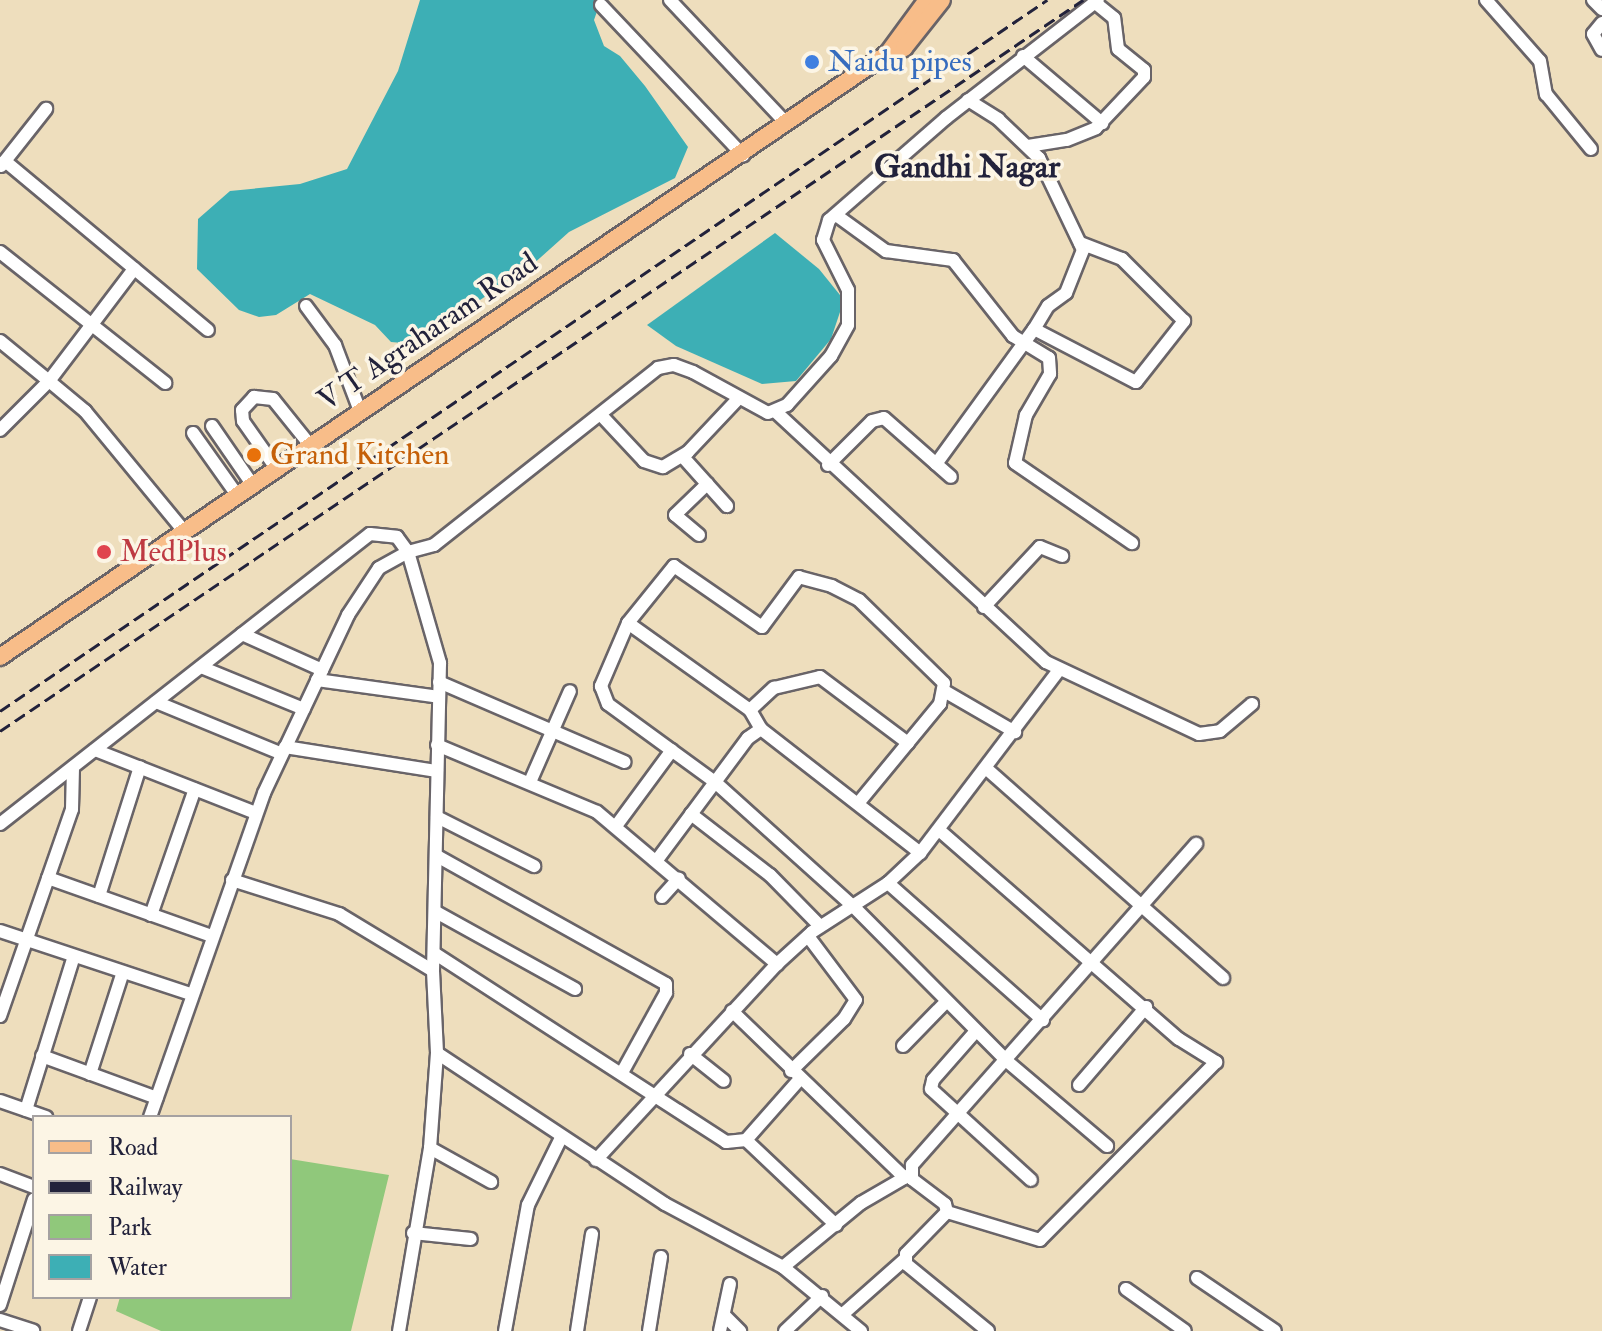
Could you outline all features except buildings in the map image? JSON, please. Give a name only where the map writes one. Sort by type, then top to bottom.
[{"type":"main road","name":"V T Agraharam Road","points":[[888,53],[927,0]]},
{"type":"main road","name":"V T Agraharam Road","points":[[0,657],[743,155],[888,53],[904,48],[942,0]]},
{"type":"street","points":[[670,0],[787,124]]},
{"type":"street","points":[[1486,0],[1540,61],[1546,94],[1591,149]]},
{"type":"street","points":[[1593,0],[1602,9]]},
{"type":"street","points":[[776,412],[831,356],[848,325],[848,290],[823,240],[825,226],[968,100],[1096,1],[1114,18],[1121,54],[1145,74],[1102,123],[1067,140],[1028,146]]},
{"type":"street","points":[[601,5],[743,155]]},
{"type":"street","points":[[1602,23],[1593,38],[1602,50]]},
{"type":"street","points":[[1023,56],[1102,123]]},
{"type":"street","points":[[936,464],[1022,344],[1074,279],[1083,258],[1080,243],[1047,169],[1028,146],[968,100]]},
{"type":"street","points":[[46,109],[2,164],[208,330]]},
{"type":"street","points":[[836,215],[886,251],[953,260],[988,309],[1022,344],[1041,351],[1051,364],[1026,415],[1015,463],[1132,543]]},
{"type":"street","points":[[1034,329],[1136,382],[1184,321],[1122,259],[1080,243]]},
{"type":"street","points":[[0,252],[165,383]]},
{"type":"street","points":[[0,430],[49,381],[134,269]]},
{"type":"street","points":[[306,306],[335,345],[360,411]]},
{"type":"street","points":[[0,341],[85,411],[184,531]]},
{"type":"street","points":[[151,1115],[256,813],[348,615],[379,568],[408,552],[448,537],[665,366],[693,372],[738,399],[776,412],[828,465],[984,607],[1059,670],[1199,734],[1220,731],[1252,704]]},
{"type":"street","points":[[276,468],[243,421],[242,410],[254,397],[273,399],[310,445]]},
{"type":"street","points":[[601,415],[649,464],[663,467],[683,457],[738,399]]},
{"type":"street","points":[[828,465],[879,418],[889,420],[951,477]]},
{"type":"street","points":[[212,426],[252,484]]},
{"type":"street","points":[[193,433],[237,495]]},
{"type":"street","points":[[683,457],[727,506]]},
{"type":"street","points":[[699,535],[675,515],[707,484]]},
{"type":"street","points":[[0,824],[370,534],[397,537],[408,552],[426,607],[439,682],[433,971],[437,1053],[430,1148],[413,1233],[399,1331]]},
{"type":"street","points":[[984,607],[1040,547],[1062,556]]},
{"type":"street","points":[[1015,732],[946,692],[944,683],[859,600],[799,577],[762,627],[674,566],[628,623],[602,694],[608,704],[715,782],[854,907],[1008,1062],[1107,1146]]},
{"type":"street","points":[[628,623],[750,710],[761,729],[860,801],[920,853]]},
{"type":"street","points":[[242,634],[320,675],[439,697]]},
{"type":"street","points":[[201,667],[304,709]]},
{"type":"street","points":[[596,1160],[690,1054],[777,964],[808,936],[888,883],[920,853],[988,770],[1059,670]]},
{"type":"street","points":[[750,710],[774,688],[820,677],[908,743]]},
{"type":"street","points":[[439,682],[625,762]]},
{"type":"street","points":[[530,782],[570,691]]},
{"type":"street","points":[[860,801],[946,692]]},
{"type":"street","points":[[156,702],[284,751],[437,771]]},
{"type":"street","points":[[657,860],[715,782],[761,729]]},
{"type":"street","points":[[437,745],[576,801],[616,826],[777,964]]},
{"type":"street","points":[[95,750],[256,813]]},
{"type":"street","points":[[616,826],[672,750]]},
{"type":"street","points":[[0,1016],[3,996],[27,941],[72,809],[73,767]]},
{"type":"street","points":[[99,896],[140,767]]},
{"type":"street","points":[[988,770],[1223,978]]},
{"type":"street","points":[[151,915],[195,789]]},
{"type":"street","points":[[691,814],[770,875],[818,924]]},
{"type":"street","points":[[437,817],[534,866]]},
{"type":"street","points":[[939,830],[1094,960],[1179,1039],[1216,1062],[1120,1164],[1040,1240],[947,1212]]},
{"type":"street","points":[[783,1267],[861,1203],[908,1176],[916,1160],[1008,1062],[1196,844]]},
{"type":"street","points":[[437,856],[666,984],[666,993],[623,1071]]},
{"type":"street","points":[[48,878],[212,936]]},
{"type":"street","points":[[662,897],[679,878]]},
{"type":"street","points":[[232,880],[322,906],[433,971]]},
{"type":"street","points":[[888,883],[1043,1020]]},
{"type":"street","points":[[436,912],[575,989]]},
{"type":"street","points":[[0,931],[191,994]]},
{"type":"street","points":[[434,953],[623,1071],[717,1138],[734,1144],[746,1140],[856,1000],[808,936]]},
{"type":"street","points":[[26,1110],[74,956]]},
{"type":"street","points":[[90,1074],[123,972]]},
{"type":"street","points":[[903,1046],[946,1002]]},
{"type":"street","points":[[1079,1085],[1146,1007]]},
{"type":"street","points":[[732,1011],[795,1075],[908,1176],[945,1204],[947,1212]]},
{"type":"street","points":[[976,1031],[931,1084],[933,1094],[1031,1180]]},
{"type":"street","points":[[437,1053],[596,1160],[783,1267],[861,1331]]},
{"type":"street","points":[[690,1054],[724,1081]]},
{"type":"street","points":[[42,1056],[157,1098]]},
{"type":"street","points":[[0,1101],[40,1115]]},
{"type":"street","points":[[505,1331],[528,1205],[561,1138]]},
{"type":"street","points":[[746,1140],[836,1225]]},
{"type":"street","points":[[430,1148],[491,1182]]},
{"type":"street","points":[[0,1174],[32,1186]]},
{"type":"street","points":[[0,1305],[32,1205]]},
{"type":"street","points":[[843,1314],[904,1260],[947,1212]]},
{"type":"street","points":[[413,1233],[471,1239]]},
{"type":"street","points":[[577,1331],[592,1234]]},
{"type":"street","points":[[649,1331],[661,1257]]},
{"type":"street","points":[[904,1260],[988,1331]]},
{"type":"street","points":[[1197,1278],[1275,1331]]},
{"type":"street","points":[[720,1331],[730,1284]]},
{"type":"street","points":[[1126,1289],[1185,1331]]},
{"type":"street","points":[[785,1331],[822,1296]]},
{"type":"street","points":[[79,1331],[89,1299]]},
{"type":"street","points":[[724,1315],[740,1331]]},
{"type":"street","points":[[0,1320],[33,1331]]},
{"type":"green space","points":[[292,1159],[389,1175],[351,1331],[161,1331],[116,1311],[119,1299],[292,1299]]},
{"type":"water","points":[[420,0],[601,0],[594,20],[604,46],[620,56],[645,86],[688,147],[675,178],[569,232],[531,266],[414,344],[391,342],[375,325],[310,294],[276,315],[259,317],[239,310],[197,269],[198,219],[230,191],[300,184],[347,169],[398,71]]},
{"type":"water","points":[[775,233],[819,269],[844,300],[831,339],[796,381],[762,384],[676,346],[647,325]]},
{"type":"railway","points":[[0,711],[1047,0]]},
{"type":"railway","points":[[0,731],[1083,0]]},
{"type":"place","name":"Naidu pipes","points":[[812,62]]},
{"type":"place","name":"Grand Kitchen","points":[[254,455]]},
{"type":"place","name":"MedPlus","points":[[104,552]]},
{"type":"district","name":"Gandhi Nagar","points":[[967,167]]}]
